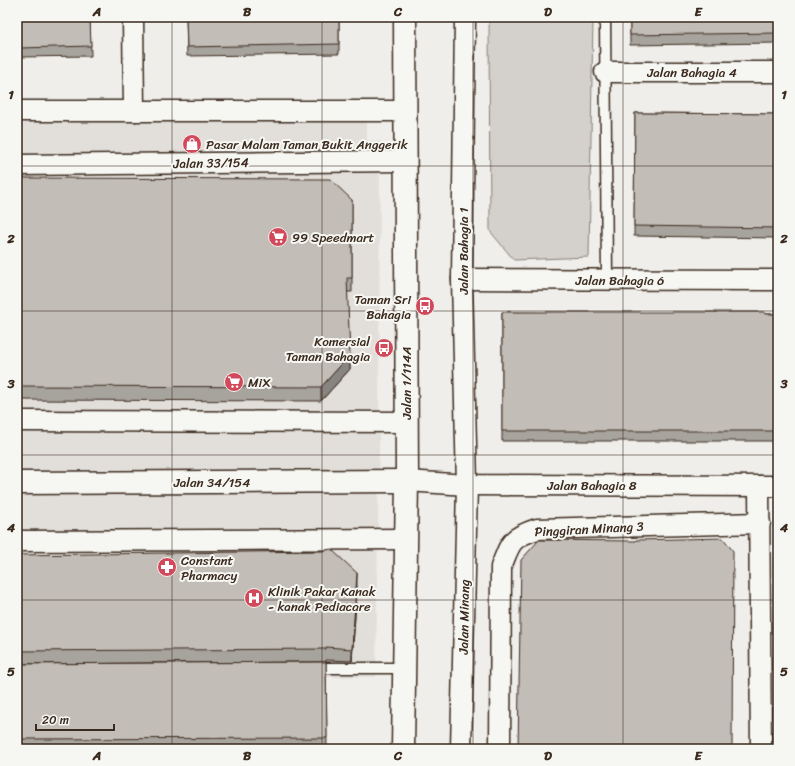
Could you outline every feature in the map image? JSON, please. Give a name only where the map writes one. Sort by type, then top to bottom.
[{"type":"street","points":[[133,17],[134,111]]},
{"type":"street","name":"Jalan 1/114A","points":[[403,749],[407,481],[405,17]]},
{"type":"street","name":"Jalan Bahagia 1","points":[[465,17],[462,279],[467,484]]},
{"type":"street","name":"Jalan Bahagia 4","points":[[605,72],[778,72]]},
{"type":"street","points":[[17,111],[405,111]]},
{"type":"street","name":"Jalan 33/154","points":[[17,166],[406,161]]},
{"type":"street","name":"Jalan Bahagia 6","points":[[462,279],[778,280]]},
{"type":"street","points":[[17,421],[406,422]]},
{"type":"street","name":"Jalan Bahagia 8","points":[[407,481],[467,484],[769,486]]},
{"type":"street","name":"Jalan 34/154","points":[[17,483],[407,481]]},
{"type":"street","name":"Jalan Minang","points":[[461,749],[467,484]]},
{"type":"street","points":[[761,749],[760,524],[769,486]]},
{"type":"street","name":"Pinggiran Minang 3","points":[[500,749],[501,567],[510,544],[520,534],[537,529],[760,524]]},
{"type":"street","points":[[17,541],[406,539]]},
{"type":"lane","points":[[605,17],[607,280]]},
{"type":"lane","points":[[301,668],[404,668]]},
{"type":"shaded area","points":[[489,17],[593,17],[589,257],[514,260],[490,231]]},
{"type":"shaded area","points":[[367,113],[367,141],[380,141],[379,451],[376,677],[17,677],[17,117]]},
{"type":"building","points":[[17,17],[90,17],[91,46],[20,48],[20,44],[17,44]]},
{"type":"building","points":[[186,17],[339,17],[339,44],[187,47]]},
{"type":"building","points":[[630,17],[778,17],[778,33],[630,35]]},
{"type":"building","points":[[635,113],[778,114],[778,228],[634,226]]},
{"type":"building","points":[[17,178],[330,179],[352,200],[352,278],[347,278],[350,355],[321,387],[17,386]]},
{"type":"building","points":[[502,312],[765,312],[765,314],[778,314],[778,431],[502,431]]},
{"type":"building","points":[[723,538],[733,551],[732,749],[518,749],[521,560],[539,540],[636,541]]},
{"type":"building","points":[[331,549],[357,573],[352,649],[326,647],[326,649],[17,651],[17,555],[322,551]]},
{"type":"building","points":[[326,662],[327,738],[17,739],[17,664]]},
{"type":"place","name":"Pasar Malam Taman Bukit Anggerik","points":[[192,144]]},
{"type":"place","name":"99 Speedmart","points":[[278,237]]},
{"type":"place","name":"Taman Sri Bahagia","points":[[425,306]]},
{"type":"place","name":"Komersial Taman Bahagia","points":[[384,348]]},
{"type":"place","name":"MiX","points":[[234,382]]},
{"type":"place","name":"Constant Pharmacy","points":[[167,567]]},
{"type":"place","name":"Klinik Pakar Kanak - kanak Pediacare","points":[[254,598]]}]
